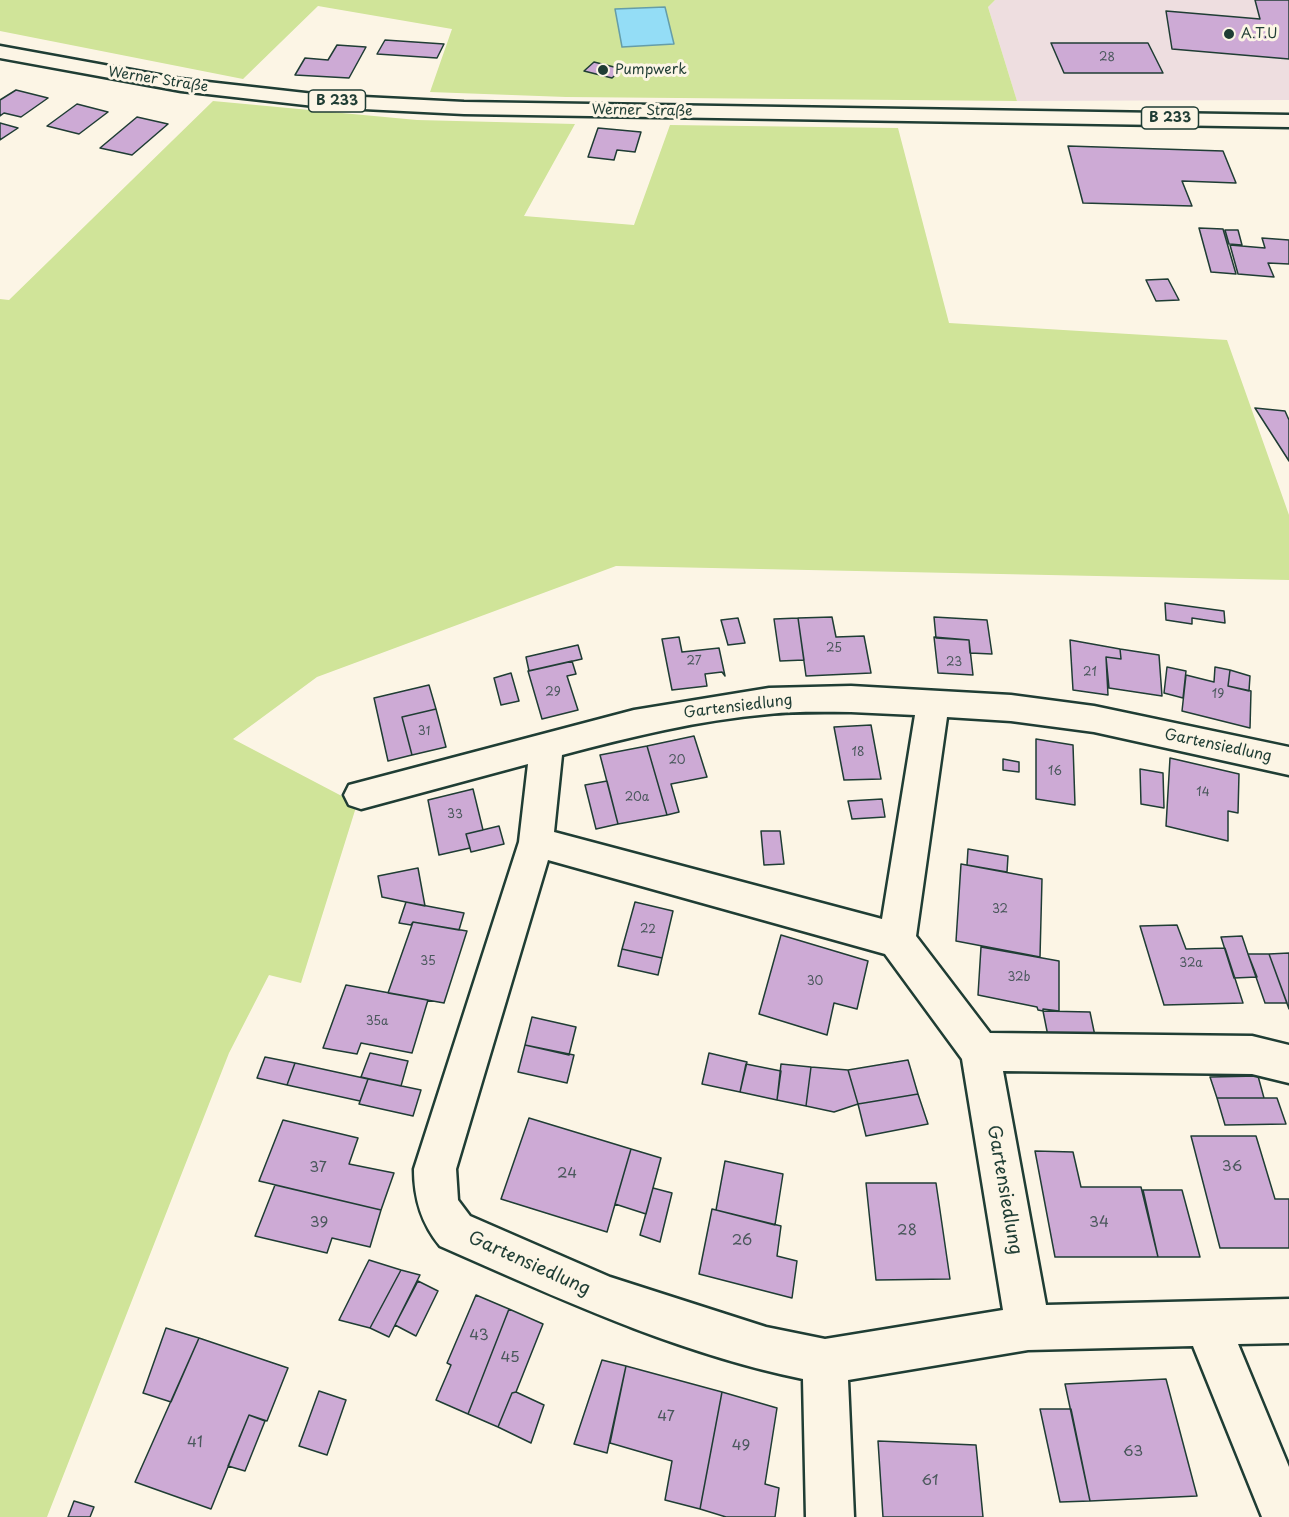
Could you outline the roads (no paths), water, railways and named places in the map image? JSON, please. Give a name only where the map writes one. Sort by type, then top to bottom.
[{"type":"street","name":"Werner Straße","points":[[0,52],[211,89],[323,101],[464,108],[1289,121]]},
{"type":"street","name":"Gartensiedlung","points":[[361,795],[634,723],[769,701],[851,699],[1011,708],[1094,719],[1289,761]]},
{"type":"street","points":[[536,842],[897,940],[933,704]]},
{"type":"street","name":"Gartensiedlung","points":[[547,746],[536,842],[435,1169],[434,1191],[441,1215],[455,1231],[607,1298],[766,1349],[825,1361],[1028,1328],[1289,1321]]},
{"type":"street","name":"Gartensiedlung","points":[[897,940],[980,1052],[1028,1328]]},
{"type":"street","points":[[980,1052],[1252,1055],[1289,1064]]},
{"type":"street","points":[[1206,1322],[1286,1517]]},
{"type":"street","points":[[825,1361],[830,1517]]},
{"type":"water","points":[[665,7],[674,44],[622,47],[615,9]]},
{"type":"place","name":"A.T.U","points":[[1229,34]]},
{"type":"place","name":"Pumpwerk","points":[[603,70]]}]
